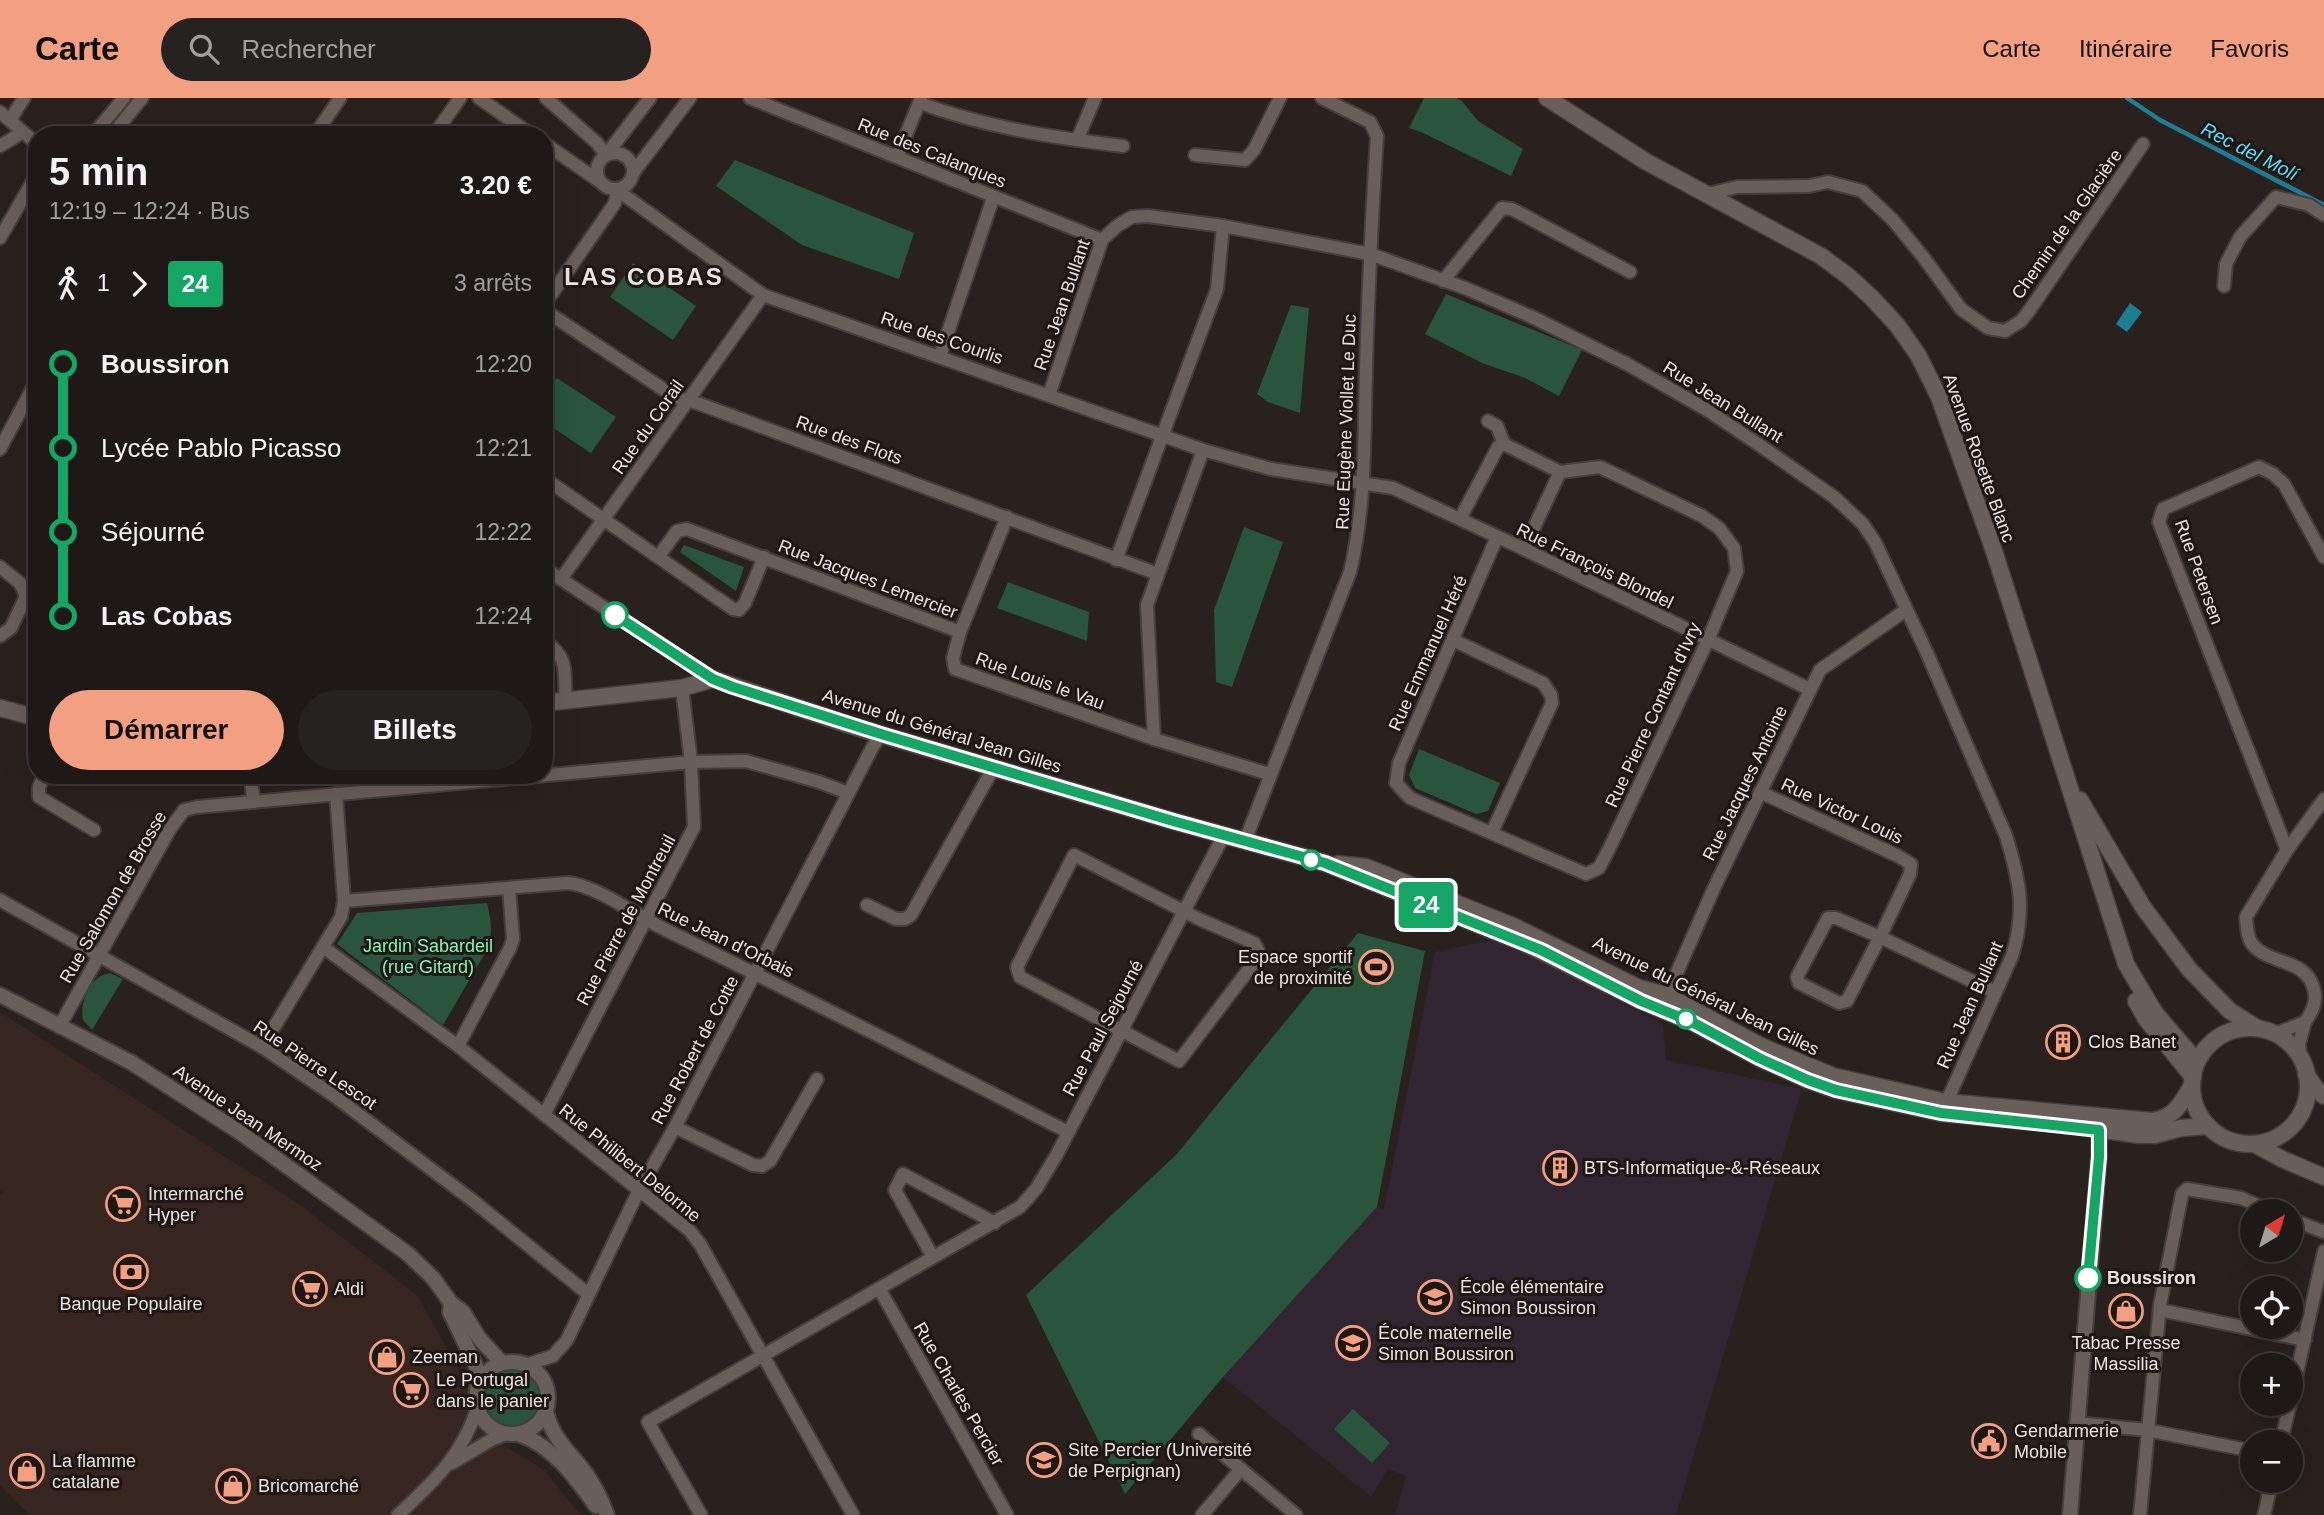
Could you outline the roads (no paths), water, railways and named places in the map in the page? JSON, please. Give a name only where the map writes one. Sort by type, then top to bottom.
[{"type":"main road","name":"Avenue Rosette Blanc","points":[[1547,98],[1645,161],[1821,256],[1847,275],[1889,316],[1918,355],[1955,438],[2126,964],[2194,1075]]},
{"type":"main road","points":[[553,702],[682,688],[713,679]]},
{"type":"main road","name":"Avenue du Général Jean Gilles","points":[[713,679],[881,734],[1325,863],[1524,943],[1641,1001],[1664,1001],[1808,1080],[1888,1103],[2152,1121],[2169,1116],[2181,1105],[2194,1075]]},
{"type":"main road","points":[[0,708],[28,716]]},
{"type":"main road","name":"Avenue Rosette Blanc","points":[[2065,770],[2091,820],[2155,925],[2230,1011],[2267,1032]]},
{"type":"main road","points":[[2324,1096],[2317,1090],[2294,1050],[2267,1032],[2244,1029],[2229,1032],[2216,1039],[2205,1050],[2194,1075],[2194,1100],[2199,1114],[2208,1126],[2229,1140],[2254,1144],[2324,1177]]},
{"type":"main road","points":[[2254,1144],[2280,1136],[2296,1121],[2305,1102],[2304,1067]]},
{"type":"main road","name":"Avenue du Général Jean Gilles","points":[[1944,1108],[2155,1136],[2181,1128],[2208,1126]]},
{"type":"street","points":[[24,98],[5,116],[28,136]]},
{"type":"street","points":[[101,126],[124,98]]},
{"type":"street","points":[[119,126],[142,98]]},
{"type":"street","points":[[321,126],[340,98]]},
{"type":"street","points":[[440,126],[460,98]]},
{"type":"street","points":[[479,98],[519,126]]},
{"type":"street","points":[[546,98],[597,143],[606,155]]},
{"type":"street","points":[[599,181],[596,170],[601,159],[649,98]]},
{"type":"street","points":[[553,149],[607,188],[617,190],[628,184],[633,173],[690,98]]},
{"type":"street","name":"Rue des Calanques","points":[[750,98],[1102,240]]},
{"type":"street","points":[[1077,140],[1095,98]]},
{"type":"street","points":[[1195,155],[1245,160],[1254,150],[1280,98]]},
{"type":"street","name":"Rue Eugène Viollet Le Duc","points":[[1245,841],[1350,572],[1359,536],[1377,136],[1370,122],[1322,98]]},
{"type":"street","points":[[897,157],[920,100],[953,115],[1077,140],[1123,146]]},
{"type":"street","points":[[0,146],[23,132]]},
{"type":"street","name":"Chemin de la Glacière","points":[[1708,194],[1737,187],[1809,186],[1828,182],[1862,191],[1893,220],[1961,309],[1987,328],[2005,331],[2021,321],[2143,144]]},
{"type":"street","points":[[606,155],[617,153],[627,158],[633,173]]},
{"type":"street","points":[[0,238],[28,190]]},
{"type":"street","points":[[553,295],[615,203],[617,190]]},
{"type":"street","name":"Rue des Courlis","points":[[617,190],[763,295],[1203,450],[1271,469],[1363,483]]},
{"type":"street","points":[[940,356],[993,198]]},
{"type":"street","points":[[2224,286],[2226,264],[2240,237],[2276,198],[2309,205],[2324,215]]},
{"type":"street","points":[[1443,281],[1502,208],[1512,208],[1630,272]]},
{"type":"street","name":"Rue Jean Bullant","points":[[1049,395],[1102,240],[1132,217],[1147,216],[1223,226],[1370,254],[1530,316],[1627,364],[1707,410],[1834,497],[1863,524],[1897,586],[2006,836],[2019,876],[2019,933],[2012,956],[1944,1108]]},
{"type":"street","points":[[1116,560],[1217,289],[1223,226]]},
{"type":"street","name":"Rue du Corail","points":[[561,579],[763,295]]},
{"type":"street","name":"Rue des Flots","points":[[553,314],[675,397],[1158,574]]},
{"type":"street","points":[[0,449],[28,397]]},
{"type":"street","points":[[1488,421],[1497,426],[1504,444],[1560,472],[1524,549]]},
{"type":"street","points":[[1460,519],[1498,447],[1504,444]]},
{"type":"street","points":[[1154,740],[1147,605],[1203,450]]},
{"type":"street","name":"Rue Pierre Contant d'Ivry","points":[[1396,783],[1410,798],[1492,832],[1579,873],[1586,874],[1599,868],[1708,640],[1737,571],[1734,548],[1718,528],[1702,516],[1600,467],[1560,472]]},
{"type":"street","name":"Rue Petersen","points":[[2287,850],[2159,522],[2163,509],[2259,467],[2284,484],[2324,557]]},
{"type":"street","name":"Rue François Blondel","points":[[1363,483],[1392,488],[1460,519],[1809,689]]},
{"type":"street","points":[[553,484],[733,609],[739,610],[748,596],[764,557]]},
{"type":"street","name":"Rue Louis le Vau","points":[[1007,517],[960,632],[953,658],[955,669],[1154,740],[1269,774]]},
{"type":"street","name":"Rue Jacques Lemercier","points":[[659,556],[677,531],[687,529],[960,632]]},
{"type":"street","name":"Rue Emmanuel Héré","points":[[1396,783],[1399,763],[1497,537]]},
{"type":"street","points":[[0,567],[20,583],[26,596],[11,628],[0,636]]},
{"type":"street","points":[[553,574],[713,679]]},
{"type":"street","name":"Rue Jacques Antoine","points":[[1664,1001],[1714,888],[1820,670],[1906,610]]},
{"type":"street","points":[[1453,640],[1542,683],[1551,695],[1552,703],[1492,832]]},
{"type":"street","points":[[553,647],[564,660],[566,701]]},
{"type":"street","name":"Rue Pierre de Montreuil","points":[[544,1115],[694,827],[691,762],[682,688]]},
{"type":"street","name":"Rue Robert de Cotte","points":[[526,1364],[553,1356],[567,1340],[639,1190],[675,1127],[881,734]]},
{"type":"street","name":"Rue Salomon de Brosse","points":[[553,774],[691,762],[746,761],[848,793]]},
{"type":"street","points":[[867,905],[895,919],[905,919],[911,915],[993,767]]},
{"type":"street","points":[[40,784],[39,797],[94,830]]},
{"type":"street","points":[[251,784],[254,802]]},
{"type":"street","name":"Rue Salomon de Brosse","points":[[59,1027],[170,829],[184,810],[439,784]]},
{"type":"street","name":"Rue Victor Louis","points":[[1760,792],[1911,864],[1910,874],[1880,937]]},
{"type":"street","points":[[262,1047],[341,917],[344,901],[336,793]]},
{"type":"street","points":[[2304,1067],[2300,1044],[2305,1022],[2314,1009],[2316,994],[2312,982],[2304,971],[2262,954],[2250,941],[2246,917],[2287,850],[2324,799]]},
{"type":"street","name":"Rue Paul Sejourné","points":[[701,1515],[648,1422],[1020,1208],[1036,1189],[1068,1132],[1224,835]]},
{"type":"street","points":[[1074,856],[1183,911],[1254,943],[1258,950],[1256,960],[1179,1061],[1020,977],[1017,967],[1074,856]]},
{"type":"street","name":"Rue Jean d'Orbais","points":[[344,901],[509,887],[581,884],[645,920],[1068,1132]]},
{"type":"street","points":[[458,1046],[513,939],[509,887]]},
{"type":"street","name":"Rue Pierre Lescot","points":[[0,900],[262,1047],[333,1095],[472,1200],[588,1294]]},
{"type":"street","points":[[1880,937],[1847,1001],[1839,1003],[1799,983],[1797,977],[1828,918],[1836,918],[1880,937],[1996,992]]},
{"type":"street","name":"Rue Philibert Delorme","points":[[323,947],[458,1046],[689,1230],[700,1244],[853,1515]]},
{"type":"street","name":"Avenue Jean Mermoz","points":[[0,995],[132,1063],[241,1133],[408,1254],[433,1278],[451,1303],[463,1312],[479,1338],[502,1363]]},
{"type":"street","points":[[2267,1032],[2305,1022]]},
{"type":"street","points":[[675,1127],[753,1165],[762,1166],[770,1161],[817,1079]]},
{"type":"street","points":[[2070,1515],[2099,1130],[2101,1123],[2117,1120]]},
{"type":"street","points":[[933,1257],[895,1190],[903,1174],[995,1223]]},
{"type":"street","points":[[2140,1515],[2160,1310],[2182,1194],[2187,1189],[2243,1199]]},
{"type":"street","points":[[2303,1224],[2324,1232]]},
{"type":"street","points":[[2302,1353],[2324,1251]]},
{"type":"street","name":"Rue Charles Percier","points":[[880,1290],[1007,1515]]},
{"type":"street","name":"Avenue Jean Mermoz","points":[[451,1303],[450,1312],[476,1366],[479,1383]]},
{"type":"street","points":[[2160,1310],[2305,1340]]},
{"type":"street","points":[[449,1465],[466,1436],[477,1409],[476,1392],[484,1374],[502,1363],[526,1364],[535,1370],[547,1389],[546,1411],[549,1426],[601,1498],[605,1515]]},
{"type":"street","points":[[477,1409],[488,1426],[534,1440],[558,1458],[605,1515]]},
{"type":"street","points":[[398,1515],[449,1465],[491,1440],[531,1429],[540,1422],[546,1411]]},
{"type":"street","points":[[2076,1423],[2147,1430],[2240,1449]]},
{"type":"street","points":[[1199,1434],[1296,1515]]},
{"type":"street","points":[[1202,1515],[1241,1469]]},
{"type":"street","points":[[2264,1515],[2269,1493]]},
{"type":"water","points":[[2130,303],[2142,312],[2127,332],[2116,324]]},
{"type":"waterway","name":"Rec del Molí","points":[[2127,98],[2160,120],[2324,205]]},
{"type":"place","name":"Espace sportif de proximité","points":[[1376,967]]},
{"type":"place","name":"Clos Banet","points":[[2063,1042]]},
{"type":"place","name":"BTS-Informatique-&-Réseaux","points":[[1560,1168]]},
{"type":"place","name":"Intermarché Hyper","points":[[123,1204]]},
{"type":"place","name":"Banque Populaire","points":[[131,1272]]},
{"type":"place","name":"Boussiron","points":[[2088,1278]]},
{"type":"place","name":"Aldi","points":[[310,1289]]},
{"type":"place","name":"École élémentaire Simon Boussiron","points":[[1435,1297]]},
{"type":"place","name":"Tabac Presse Massilia","points":[[2126,1311]]},
{"type":"place","name":"École maternelle Simon Boussiron","points":[[1353,1343]]},
{"type":"place","name":"Zeeman","points":[[387,1357]]},
{"type":"place","name":"Le Portugal dans le panier","points":[[411,1390]]},
{"type":"place","name":"Gendarmerie Mobile","points":[[1989,1441]]},
{"type":"place","name":"Site Percier (Université de Perpignan)","points":[[1044,1460]]},
{"type":"place","name":"La flamme catalane","points":[[27,1471]]},
{"type":"place","name":"Bricomarché","points":[[233,1486]]},
{"type":"district","name":"LAS COBAS","points":[[644,277]]},
{"type":"park label","name":"Jardin Sabardeil (rue Gitard)","points":[[428,956]]}]
